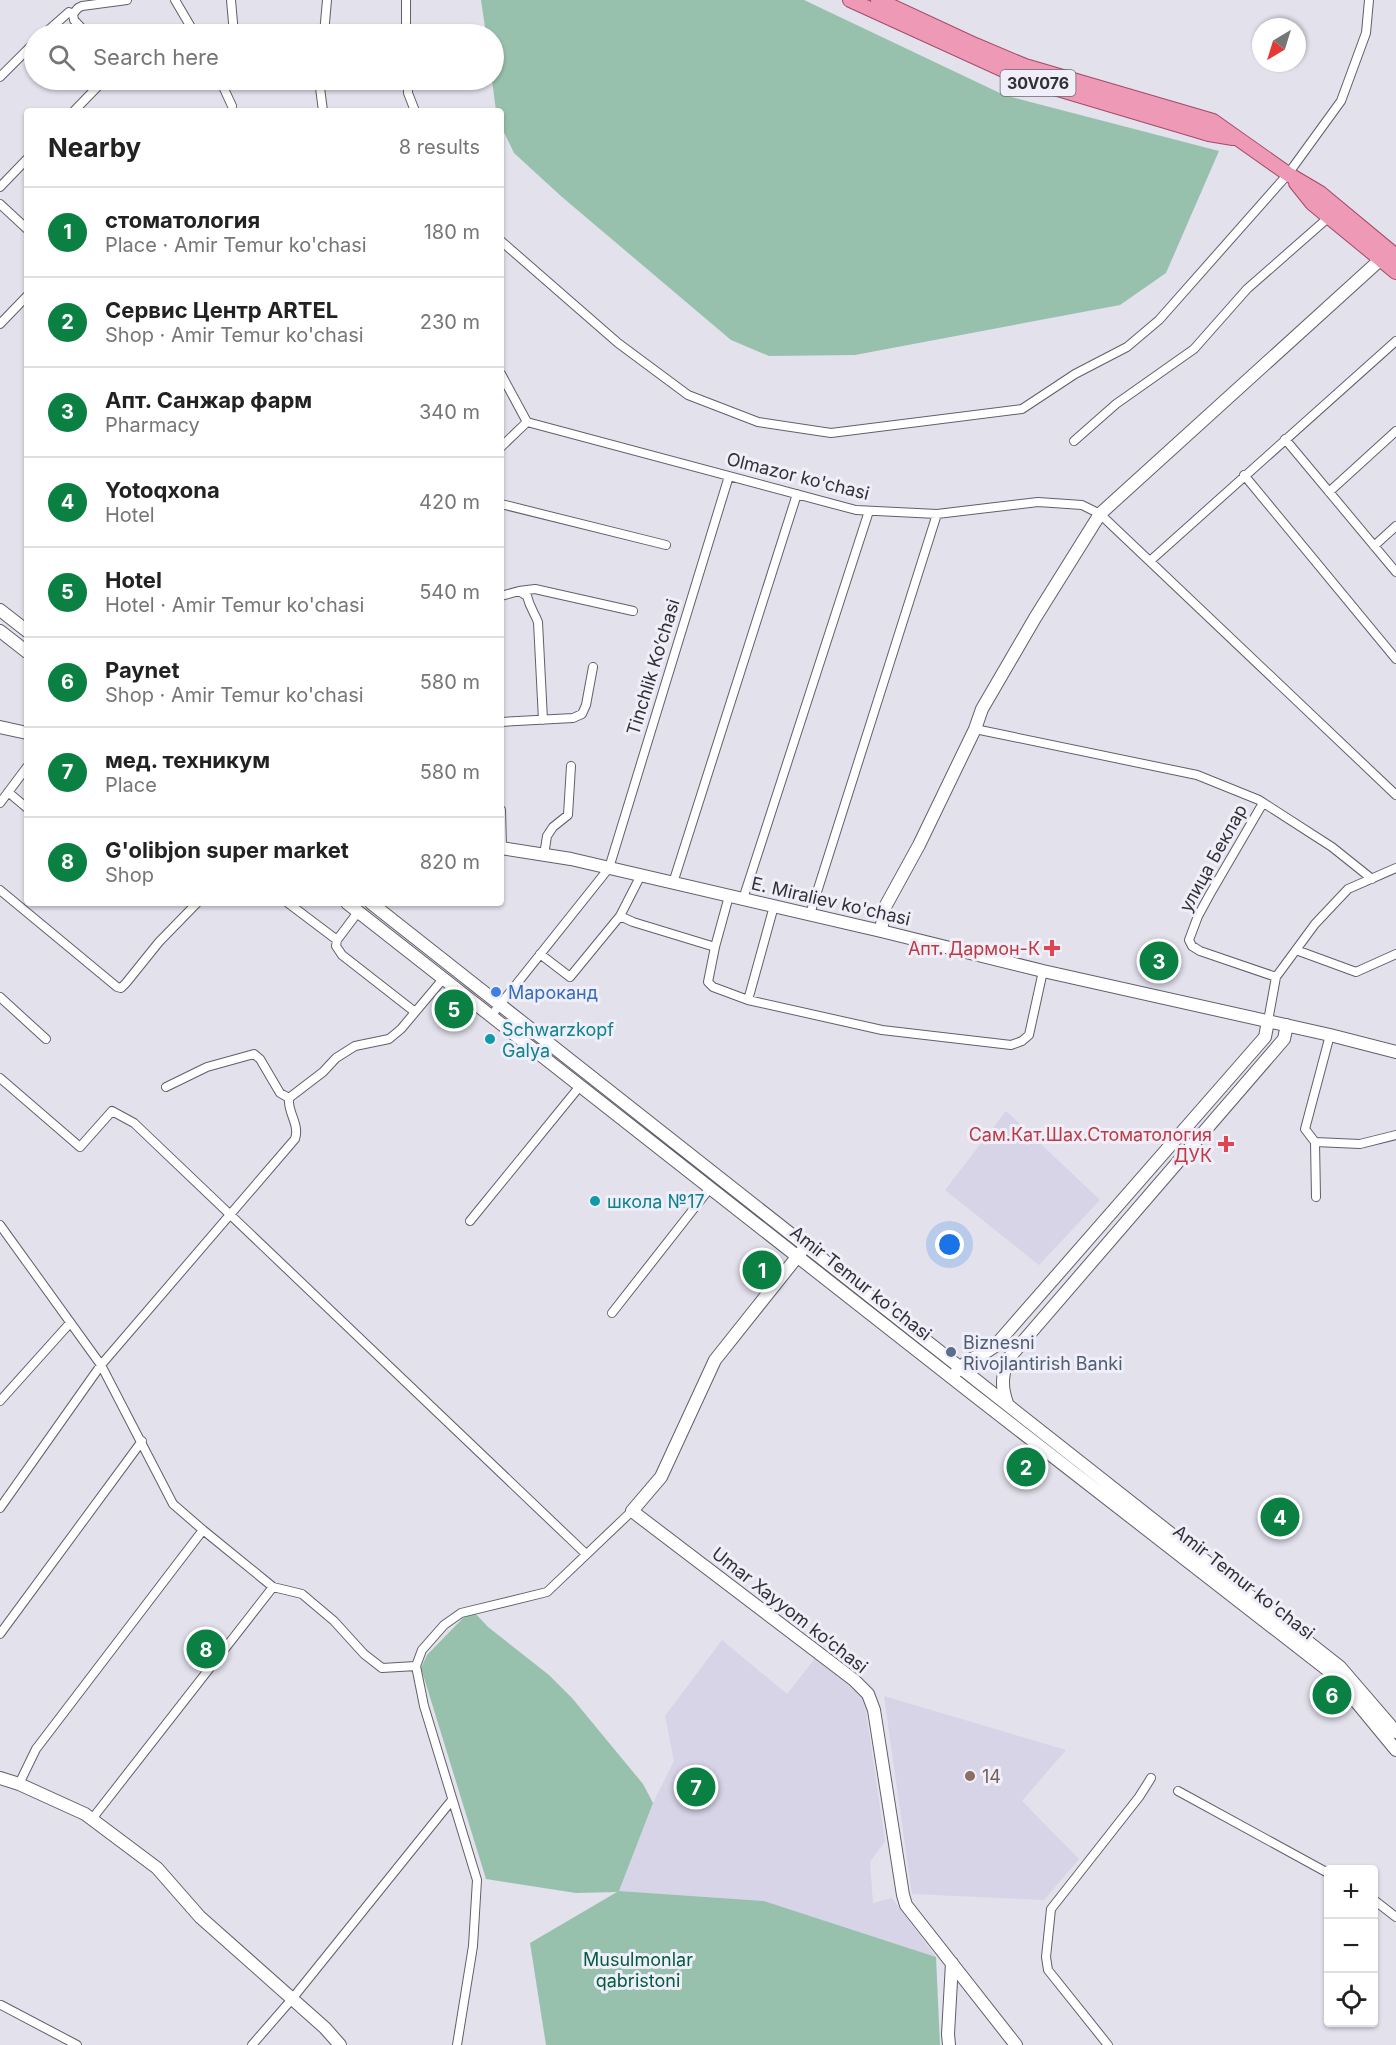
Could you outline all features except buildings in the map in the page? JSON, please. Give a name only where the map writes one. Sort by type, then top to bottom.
[{"type":"main road","name":"30V076","points":[[850,0],[1021,78],[1209,134],[1235,138]]},
{"type":"main road","name":"30V076","points":[[878,0],[1024,66],[1213,121],[1288,174],[1320,193],[1391,254],[1396,272]]},
{"type":"main road","name":"30V076","points":[[1288,174],[1312,202],[1329,217],[1391,254]]},
{"type":"street","points":[[78,24],[73,14],[82,6],[127,0]]},
{"type":"street","points":[[175,0],[189,24]]},
{"type":"street","points":[[231,0],[233,24]]},
{"type":"street","points":[[325,24],[327,0]]},
{"type":"street","points":[[406,0],[406,24]]},
{"type":"street","points":[[504,244],[618,343],[688,395],[758,422],[831,433],[1022,409],[1075,374],[1127,347],[1160,320],[1288,174],[1341,101],[1366,33],[1369,0]]},
{"type":"street","points":[[55,24],[69,12],[73,14]]},
{"type":"street","points":[[0,76],[24,53]]},
{"type":"street","points":[[77,108],[94,90]]},
{"type":"street","points":[[225,90],[232,106]]},
{"type":"street","points":[[320,90],[323,108]]},
{"type":"street","points":[[408,90],[413,108]]},
{"type":"street","points":[[0,187],[24,162]]},
{"type":"street","points":[[0,204],[24,226]]},
{"type":"street","points":[[1074,441],[1116,405],[1194,349],[1247,289],[1329,217]]},
{"type":"street","points":[[881,931],[885,908],[975,729],[982,708],[1100,514],[1391,254]]},
{"type":"street","points":[[0,324],[24,299]]},
{"type":"street","points":[[1150,561],[1396,341]]},
{"type":"street","points":[[504,380],[527,422],[504,444]]},
{"type":"street","name":"Olmazor ko'chasi","points":[[527,422],[856,510],[937,514],[1038,502],[1082,505],[1100,514]]},
{"type":"street","points":[[1329,492],[1396,431]]},
{"type":"street","points":[[1285,439],[1396,572]]},
{"type":"street","points":[[1244,475],[1396,659]]},
{"type":"street","name":"Tinchlik Ko’chasi","points":[[609,868],[729,476]]},
{"type":"street","points":[[673,883],[797,494]]},
{"type":"street","points":[[504,505],[666,545]]},
{"type":"street","points":[[743,899],[868,511]]},
{"type":"street","points":[[810,914],[937,514]]},
{"type":"street","points":[[1100,514],[1396,795]]},
{"type":"street","points":[[1374,546],[1396,526]]},
{"type":"street","points":[[504,595],[535,589],[633,611]]},
{"type":"street","points":[[519,591],[527,596],[530,609],[536,615],[538,622],[543,720]]},
{"type":"street","points":[[0,610],[24,628]]},
{"type":"street","points":[[0,631],[24,650]]},
{"type":"street","points":[[504,722],[573,718],[582,714],[586,705],[593,667]]},
{"type":"street","points":[[0,727],[24,732]]},
{"type":"street","points":[[975,729],[1197,775],[1263,803],[1332,846],[1372,879]]},
{"type":"street","points":[[544,855],[547,836],[553,827],[568,815],[571,766]]},
{"type":"street","points":[[0,803],[24,771]]},
{"type":"street","points":[[8,792],[24,805]]},
{"type":"street","name":"улица Беклар","points":[[1263,803],[1206,901],[1189,940],[1192,946],[1200,951],[1276,977]]},
{"type":"street","name":"E. Miraliev ko'chasi","points":[[504,848],[640,875],[1042,971],[1287,1025],[1396,1052]]},
{"type":"street","points":[[491,1016],[609,868]]},
{"type":"street","points":[[952,1377],[970,1358],[988,1352],[1003,1337],[1265,1037],[1276,977],[1315,924],[1348,889],[1396,868]]},
{"type":"street","points":[[540,954],[570,977],[620,916],[640,875]]},
{"type":"street","points":[[0,890],[121,988],[159,942],[194,906]]},
{"type":"street","points":[[729,896],[708,982],[713,987],[748,1000],[882,1030],[1011,1045],[1023,1041],[1029,1035],[1042,971]]},
{"type":"street","points":[[292,906],[336,940]]},
{"type":"street","name":"Amir Temur ko'chasi","points":[[351,906],[952,1377],[1247,1600],[1340,1667],[1396,1732]]},
{"type":"street","name":"Amir Temur ko'chasi","points":[[375,906],[961,1366],[1247,1600],[1334,1675],[1396,1749]]},
{"type":"street","points":[[748,1000],[774,906]]},
{"type":"street","points":[[358,912],[336,940],[336,946],[342,955],[415,1012]]},
{"type":"street","points":[[620,916],[715,947]]},
{"type":"street","points":[[1296,950],[1356,972],[1396,954]]},
{"type":"street","points":[[0,1508],[101,1365],[296,1139],[298,1132],[288,1105],[290,1098],[323,1072],[336,1058],[356,1046],[389,1039],[401,1029],[443,979]]},
{"type":"street","points":[[0,997],[46,1039]]},
{"type":"street","points":[[1008,1404],[1003,1390],[1003,1373],[1008,1359],[1284,1040],[1287,1025]]},
{"type":"street","points":[[1316,1197],[1315,1142],[1305,1129],[1330,1035]]},
{"type":"street","points":[[166,1087],[207,1067],[254,1054],[260,1059],[280,1093],[290,1098]]},
{"type":"street","points":[[0,1078],[80,1147],[112,1111],[134,1123],[586,1554]]},
{"type":"street","points":[[470,1221],[580,1086]]},
{"type":"street","points":[[1315,1142],[1360,1144],[1396,1136]]},
{"type":"street","points":[[612,1313],[710,1188]]},
{"type":"street","points":[[0,1225],[101,1365],[173,1504],[273,1587],[302,1594],[334,1621],[364,1654],[382,1668],[416,1666]]},
{"type":"street","points":[[457,2045],[473,1946],[477,1880],[424,1706],[416,1666],[422,1650],[444,1625],[460,1613],[547,1592],[632,1511],[661,1476],[715,1360],[806,1245]]},
{"type":"street","points":[[0,1401],[70,1323]]},
{"type":"street","points":[[0,1634],[142,1441]]},
{"type":"street","name":"Umar Xayyom ko‘chasi","points":[[632,1511],[854,1680],[868,1694],[874,1710],[906,1905],[1016,2045]]},
{"type":"street","points":[[19,1784],[36,1749],[203,1530]]},
{"type":"street","points":[[92,1819],[273,1587]]},
{"type":"street","points":[[0,1778],[19,1784],[85,1814],[157,1868],[200,1917],[325,2028],[340,2045]]},
{"type":"street","points":[[1108,2045],[1048,1970],[1046,1957],[1051,1909],[1139,1797],[1151,1778]]},
{"type":"street","points":[[1178,1791],[1324,1870]]},
{"type":"street","points":[[252,2045],[292,1999],[452,1800]]},
{"type":"street","points":[[1378,1903],[1396,1917]]},
{"type":"street","points":[[949,2045],[952,1964]]},
{"type":"street","points":[[1,2005],[77,2045]]},
{"type":"shaded area","points":[[1006,1111],[1100,1200],[1039,1265],[945,1190]]},
{"type":"shaded area","points":[[722,1640],[787,1694],[816,1657],[861,1693],[866,1712],[885,1841],[870,1862],[873,1903],[892,1898],[936,1957],[764,1901],[619,1891],[653,1803],[674,1761],[665,1716]]},
{"type":"shaded area","name":"14","points":[[884,1696],[1066,1750],[1022,1801],[1079,1859],[1044,1900],[912,1894]]},
{"type":"green space","points":[[481,0],[804,0],[1004,95],[1219,151],[1166,273],[1120,305],[855,355],[769,356],[731,340],[562,197],[514,153],[504,132],[504,108],[496,108],[493,90],[504,90],[504,24],[485,24]]},
{"type":"green space","name":"Musulmonlar qabristoni","points":[[474,1612],[488,1627],[549,1675],[572,1698],[643,1784],[653,1803],[619,1891],[764,1901],[936,1957],[940,2045],[546,2045],[530,1943],[617,1892],[576,1893],[486,1879],[421,1668],[427,1655],[466,1615]]},
{"type":"place","name":"Апт. Дармон-К","points":[[1052,948]]},
{"type":"place","name":"Апт. Санжар фарм","points":[[1159,961]]},
{"type":"place","name":"Мароканд","points":[[496,992]]},
{"type":"place","name":"Hotel","points":[[454,1009]]},
{"type":"place","name":"Schwarzkopf Galya","points":[[490,1039]]},
{"type":"place","name":"Сам.Кат.Шах.Стоматология ДУК","points":[[1226,1144]]},
{"type":"place","name":"школа №17","points":[[595,1201]]},
{"type":"place","name":"стоматология","points":[[762,1270]]},
{"type":"place","name":"Biznesni Rivojlantirish Banki","points":[[951,1352]]},
{"type":"place","name":"Сервис Центр ARTEL","points":[[1026,1467]]},
{"type":"place","name":"Yotoqxona","points":[[1280,1517]]},
{"type":"place","name":"G'olibjon super market","points":[[206,1649]]},
{"type":"place","name":"Paynet","points":[[1332,1695]]},
{"type":"place","name":"14","points":[[970,1776]]},
{"type":"place","name":"мед. техникум","points":[[696,1787]]}]
